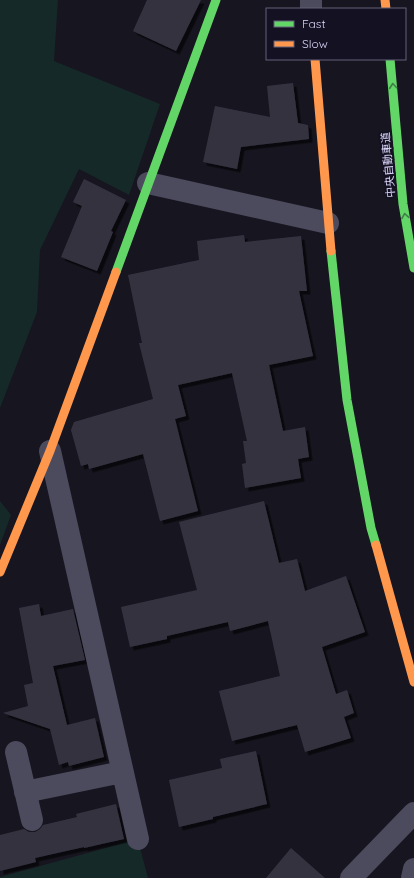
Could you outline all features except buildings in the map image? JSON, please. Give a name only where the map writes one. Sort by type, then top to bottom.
[{"type":"main road","points":[[0,572],[50,451],[216,0]]},
{"type":"main road","points":[[315,60],[328,223],[347,400],[371,528],[414,682]]},
{"type":"main road","name":"中央自動車道","points":[[390,60],[404,204],[414,268]]},
{"type":"street","points":[[148,183],[328,223]]},
{"type":"street","points":[[50,451],[138,839]]},
{"type":"street","points":[[16,752],[32,820]]},
{"type":"street","points":[[25,792],[122,772]]},
{"type":"street","points":[[351,878],[414,813]]},
{"type":"street","points":[[412,878],[414,869]]},
{"type":"green space","points":[[0,0],[58,0],[54,61],[160,104],[129,195],[79,169],[40,250],[37,312],[0,408]]},
{"type":"green space","points":[[0,501],[11,515],[0,545]]},
{"type":"green space","points":[[131,841],[140,848],[148,878],[0,878],[0,877]]},
{"type":"traffic: fast","points":[[116,272],[216,0]]},
{"type":"traffic: fast","points":[[390,60],[403,204],[414,268]]},
{"type":"traffic: fast","points":[[331,251],[347,400],[371,528],[376,545]]},
{"type":"traffic: slow","points":[[385,0],[386,8]]},
{"type":"traffic: slow","points":[[315,60],[331,251]]},
{"type":"traffic: slow","points":[[0,572],[50,451],[116,272]]},
{"type":"traffic: slow","points":[[376,545],[414,682]]}]
